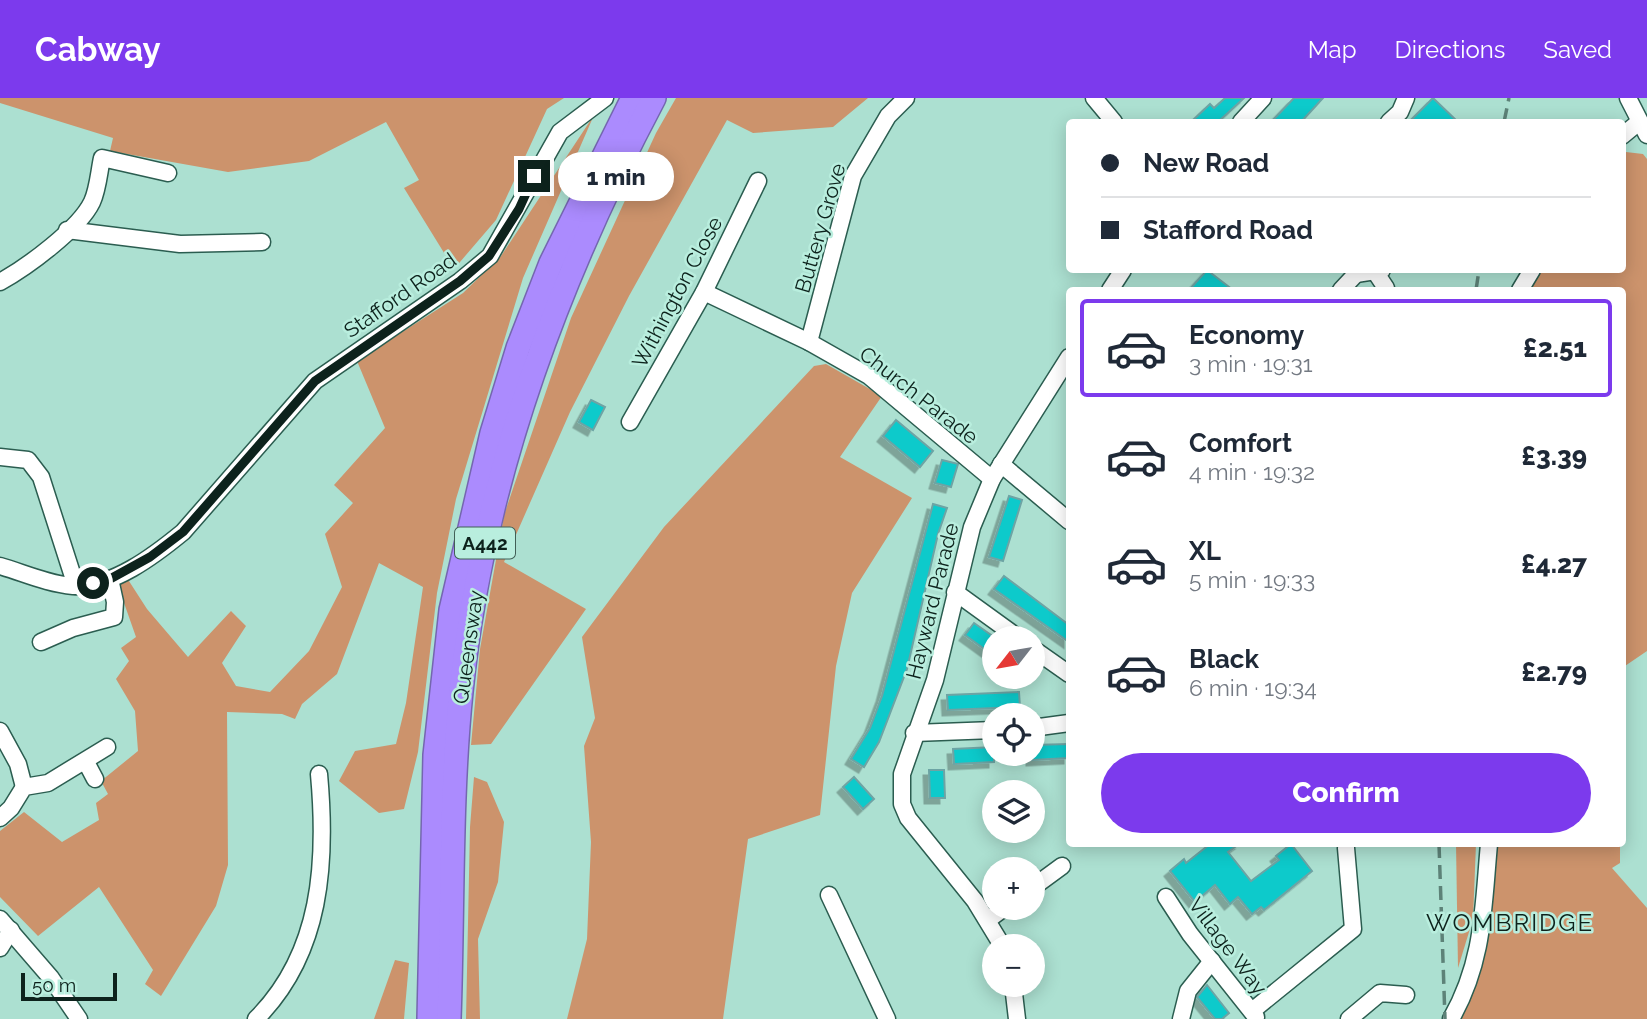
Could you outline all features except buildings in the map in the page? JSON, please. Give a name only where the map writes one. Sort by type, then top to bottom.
[{"type":"highway","name":"Queensway","points":[[429,1019],[435,755],[451,610],[492,433],[518,348],[551,263],[633,98]]},
{"type":"highway","name":"Queensway","points":[[449,1019],[456,764],[461,691],[478,576],[507,452],[536,360],[607,186],[654,98]]},
{"type":"street","name":"Buttery Grove","points":[[809,342],[853,176],[888,116],[906,98]]},
{"type":"street","points":[[1094,98],[1112,119]]},
{"type":"street","points":[[1244,119],[1263,98]]},
{"type":"street","points":[[1392,119],[1400,112],[1406,98]]},
{"type":"street","points":[[1626,134],[1643,128],[1628,98]]},
{"type":"street","name":"Stafford Road","points":[[76,586],[110,579],[183,532],[315,381],[460,281],[489,256],[560,132],[602,100]]},
{"type":"street","points":[[0,282],[30,263],[83,216],[92,201],[102,158],[168,173]]},
{"type":"street","name":"Withington Close","points":[[630,422],[704,292],[758,180]]},
{"type":"street","points":[[67,230],[180,244],[253,247]]},
{"type":"street","points":[[1343,287],[1354,273]]},
{"type":"street","name":"Church Parade","points":[[704,292],[809,342],[873,379],[992,479]]},
{"type":"street","points":[[1066,362],[1002,464],[1066,518]]},
{"type":"street","points":[[0,457],[28,460],[41,477],[76,586]]},
{"type":"street","name":"Hayward Parade","points":[[982,910],[908,818],[902,804],[902,774],[914,733],[935,680],[972,527],[992,479],[1002,464]]},
{"type":"street","points":[[0,566],[76,586]]},
{"type":"street","points":[[41,642],[73,628],[114,617],[115,603],[110,579]]},
{"type":"street","points":[[955,593],[1002,626]]},
{"type":"street","points":[[1045,657],[1066,672]]},
{"type":"street","points":[[1045,726],[1066,723]]},
{"type":"street","points":[[914,733],[982,730]]},
{"type":"street","points":[[0,731],[18,764],[24,787],[11,808],[0,818]]},
{"type":"street","points":[[24,787],[48,783],[107,747]]},
{"type":"street","points":[[86,762],[95,779]]},
{"type":"street","points":[[256,1019],[270,1005],[299,958],[317,904],[324,850],[319,774]]},
{"type":"street","points":[[1451,1019],[1468,985],[1480,948],[1489,847]]},
{"type":"street","points":[[1255,1015],[1353,929],[1346,848]]},
{"type":"street","points":[[1045,878],[1062,866]]},
{"type":"street","points":[[829,895],[887,1019]]},
{"type":"street","name":"Village Way","points":[[1166,897],[1255,1015]]},
{"type":"street","points":[[0,948],[6,924]]},
{"type":"street","points":[[6,924],[51,978],[79,1019]]},
{"type":"street","points":[[1181,1019],[1188,991],[1212,961]]},
{"type":"street","points":[[1349,1019],[1380,993],[1406,995]]},
{"type":"street","points":[[1014,997],[1017,1019]]},
{"type":"shaded area","points":[[0,98],[564,98],[547,109],[496,220],[454,269],[404,188],[419,180],[386,122],[309,161],[228,172],[110,151],[113,138],[0,103]]},
{"type":"shaded area","points":[[676,98],[868,98],[833,127],[753,133],[727,120],[629,296],[570,412],[504,562],[586,609],[491,744],[471,745],[480,649],[504,515],[571,318],[656,133]]},
{"type":"shaded area","points":[[594,115],[523,278],[456,499],[437,593],[418,752],[404,809],[379,813],[339,781],[355,751],[396,744],[406,703],[423,587],[379,563],[337,674],[302,704],[295,719],[282,714],[227,712],[228,865],[216,906],[161,996],[145,984],[153,970],[99,887],[38,936],[0,897],[0,831],[24,812],[62,842],[99,820],[96,803],[108,794],[101,781],[138,751],[135,711],[116,679],[129,661],[121,648],[136,637],[117,583],[127,578],[147,609],[188,657],[231,611],[246,626],[222,663],[236,686],[270,692],[309,651],[342,587],[325,534],[353,503],[334,485],[385,428],[357,361],[463,293],[501,256]]},
{"type":"shaded area","points":[[1626,152],[1643,154],[1647,159],[1647,651],[1626,665],[1626,287],[1532,287],[1538,273],[1626,273]]},
{"type":"shaded area","points":[[826,364],[882,396],[840,457],[912,498],[852,593],[836,666],[820,815],[748,839],[723,1019],[567,1019],[587,939],[591,842],[584,746],[595,718],[582,637],[664,527],[814,366]]},
{"type":"shaded area","points":[[474,777],[487,782],[504,822],[498,882],[478,939],[480,1019],[466,1019],[470,827]]},
{"type":"shaded area","points":[[1456,847],[1476,847],[1473,919],[1458,968]]},
{"type":"shaded area","points":[[1496,847],[1620,847],[1620,863],[1612,868],[1647,908],[1647,1019],[1461,1019],[1482,964]]},
{"type":"shaded area","points":[[395,960],[409,963],[404,1019],[374,1019]]},
{"type":"railway","points":[[1505,119],[1509,98]]},
{"type":"railway","points":[[1476,287],[1479,273]]},
{"type":"railway","points":[[1439,847],[1445,1019]]},
{"type":"district","name":"WOMBRIDGE","points":[[1510,922]]},
{"type":"route","points":[[93,583],[110,579],[150,557],[183,532],[290,413],[315,381],[460,281],[489,256],[519,209],[534,176]]}]
